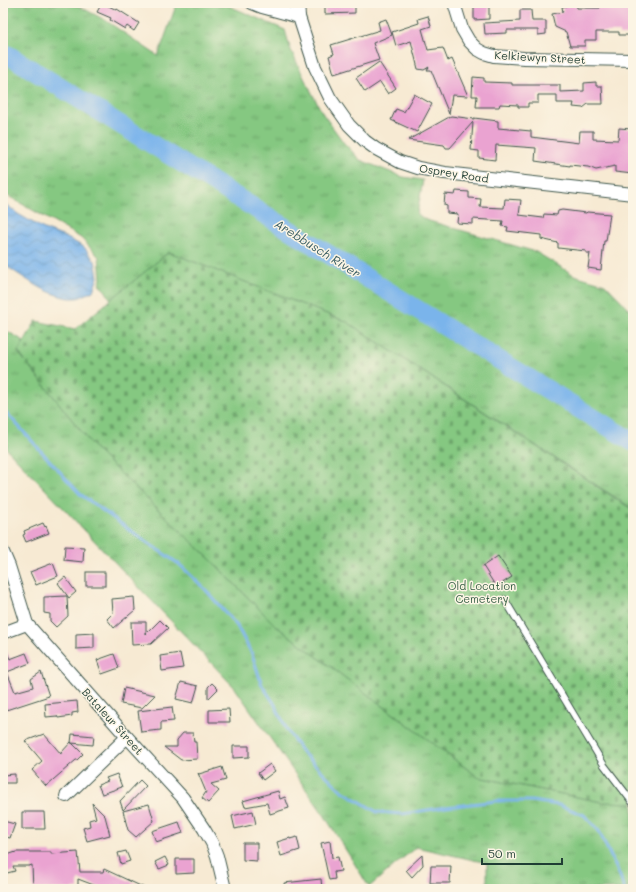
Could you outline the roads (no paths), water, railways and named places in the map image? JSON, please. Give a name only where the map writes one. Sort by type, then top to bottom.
[{"type":"street","points":[[252,3],[299,17]]},
{"type":"street","name":"Osprey Road","points":[[298,3],[299,17],[315,67],[330,98],[349,125],[365,141],[376,149],[400,162],[418,168],[445,173],[633,194]]},
{"type":"street","name":"Kelkiewyn Street","points":[[454,3],[462,29],[469,41],[477,49],[484,53],[494,56],[524,58],[633,60]]},
{"type":"street","name":"Bataleur Street","points":[[3,552],[9,566],[27,624],[183,798],[212,843],[217,856],[224,889]]},
{"type":"street","points":[[3,633],[27,624]]},
{"type":"street","points":[[66,796],[127,737]]},
{"type":"lane","points":[[505,600],[604,766],[633,803]]},
{"type":"water","points":[[3,202],[18,214],[44,229],[65,237],[84,247],[95,261],[98,277],[93,291],[78,298],[67,298],[28,281],[3,264]]},
{"type":"waterway","name":"Arebbusch River","points":[[3,53],[633,442]]},
{"type":"waterway","points":[[3,409],[80,494],[179,564],[205,589],[237,626],[252,654],[262,685],[274,703],[287,730],[302,752],[341,790],[377,812],[402,814],[496,801],[531,801],[559,805],[584,815],[599,831],[620,876],[624,889]]},
{"type":"park label","name":"Old Location Cemetery","points":[[482,591]]}]
